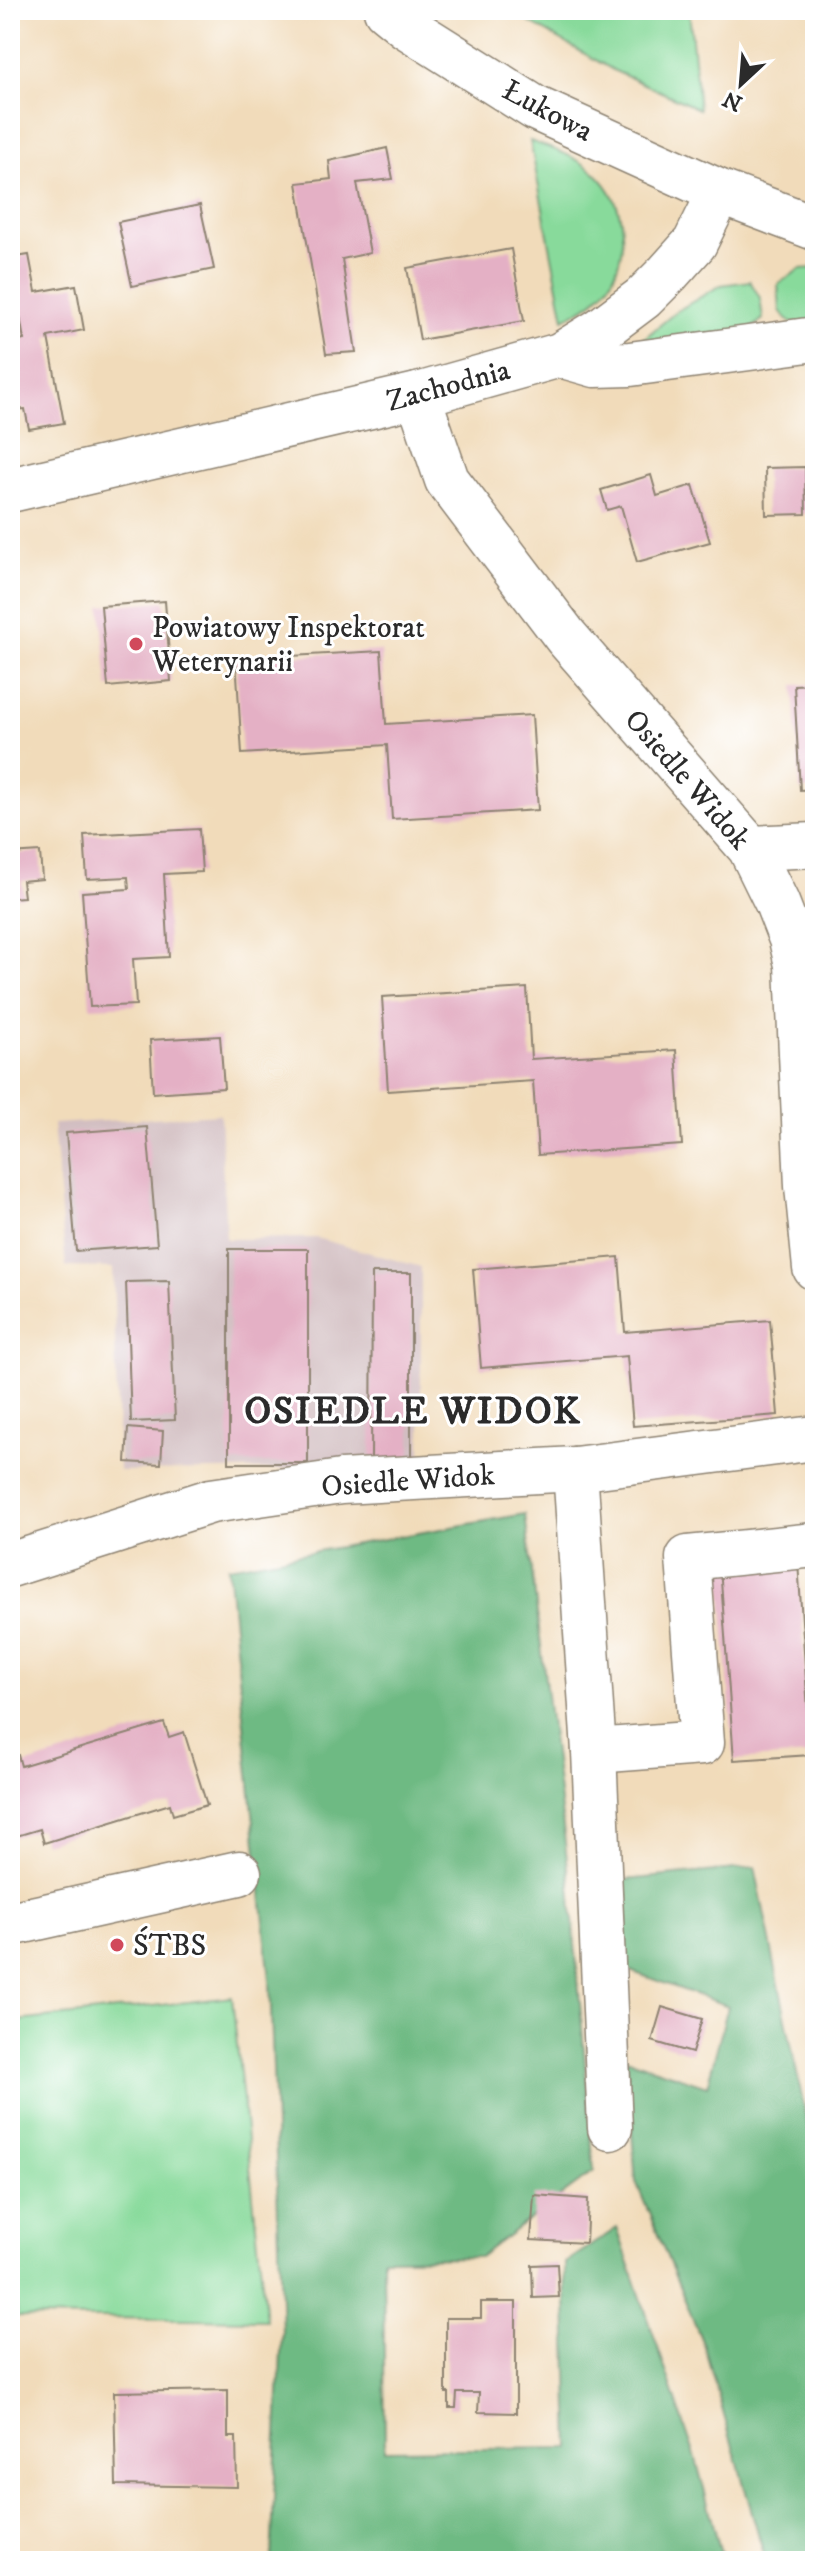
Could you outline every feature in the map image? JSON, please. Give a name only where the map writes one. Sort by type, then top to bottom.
[{"type":"street","name":"Łukowa","points":[[386,10],[407,27],[535,108],[720,192]]},
{"type":"street","points":[[720,192],[815,228]]},
{"type":"street","name":"Zachodnia","points":[[10,490],[418,395],[560,355],[643,298],[668,273],[695,243],[720,192]]},
{"type":"street","points":[[560,355],[595,365],[630,364],[815,339]]},
{"type":"street","name":"Osiedle Widok","points":[[418,395],[447,480],[566,637],[750,848],[777,903],[797,965],[807,1186],[815,1268]]},
{"type":"street","points":[[750,848],[815,845]]},
{"type":"street","name":"Osiedle Widok","points":[[10,1565],[211,1501],[341,1482],[575,1469],[815,1438]]},
{"type":"street","points":[[575,1469],[594,1751],[610,2128]]},
{"type":"street","points":[[594,1751],[702,1743],[688,1558],[815,1545]]},
{"type":"street","points":[[10,1924],[239,1873]]},
{"type":"shaded area","points":[[220,1114],[226,1239],[316,1238],[421,1267],[421,1468],[119,1471],[113,1268],[66,1267],[53,1124]]},
{"type":"green space","points":[[508,10],[689,10],[699,109],[615,71]]},
{"type":"green space","points":[[530,141],[564,154],[595,173],[614,199],[622,230],[619,262],[604,291],[586,307],[564,319]]},
{"type":"green space","points":[[815,268],[815,324],[791,323],[780,311],[778,284],[800,269]]},
{"type":"green space","points":[[750,281],[760,298],[763,319],[745,334],[630,350],[677,311],[721,285]]},
{"type":"green space","points":[[525,1514],[570,1884],[594,2171],[479,2257],[383,2258],[385,2450],[570,2448],[565,2263],[617,2228],[696,2459],[723,2561],[271,2561],[282,2331],[270,1981],[228,1567]]},
{"type":"green space","points":[[755,1867],[809,2132],[815,2132],[815,2561],[766,2561],[704,2346],[636,2182],[626,2059],[707,2086],[728,2006],[616,1966],[606,1882]]},
{"type":"green space","points":[[232,1997],[266,2320],[17,2317],[10,2241],[10,2022]]},
{"type":"building","points":[[387,148],[393,179],[357,183],[370,253],[342,259],[356,352],[326,354],[297,183],[331,179],[329,161]]},
{"type":"building","points":[[200,205],[214,269],[132,286],[118,222]]},
{"type":"building","points":[[511,249],[524,321],[420,340],[407,268]]},
{"type":"building","points":[[29,255],[36,292],[76,285],[84,330],[48,337],[64,423],[29,429],[25,409],[14,410],[10,387],[10,373],[20,371],[15,342],[24,340],[10,258]]},
{"type":"building","points":[[805,467],[806,514],[766,515],[765,468]]},
{"type":"building","points":[[651,475],[657,496],[693,485],[710,542],[637,562],[621,506],[607,510],[601,490]]},
{"type":"building","name":"Powiatowy Inspektorat Weterynarii","points":[[165,601],[171,681],[108,687],[101,606]]},
{"type":"building","points":[[381,651],[386,724],[532,715],[538,810],[392,819],[387,745],[242,754],[236,659]]},
{"type":"building","points":[[815,684],[815,789],[800,790],[794,685]]},
{"type":"building","points":[[199,829],[202,872],[164,874],[169,957],[133,959],[136,1005],[90,1007],[82,892],[129,889],[128,877],[87,879],[84,835]]},
{"type":"building","points":[[40,852],[42,879],[22,881],[24,897],[10,898],[10,854]]},
{"type":"building","points":[[527,988],[531,1059],[676,1050],[682,1145],[538,1155],[533,1081],[388,1091],[382,997]]},
{"type":"building","points":[[220,1036],[224,1088],[153,1093],[150,1040]]},
{"type":"building","points":[[147,1127],[157,1245],[76,1251],[66,1133]]},
{"type":"building","points":[[229,1249],[308,1249],[308,1463],[229,1463]]},
{"type":"building","points":[[619,1257],[625,1332],[770,1320],[778,1415],[633,1426],[627,1356],[481,1368],[473,1269]]},
{"type":"building","points":[[372,1273],[411,1273],[411,1461],[371,1462]]},
{"type":"building","points":[[169,1281],[175,1420],[131,1422],[126,1282]]},
{"type":"building","points":[[128,1428],[163,1431],[161,1464],[126,1462]]},
{"type":"building","points":[[798,1562],[811,1755],[734,1760],[720,1567]]},
{"type":"building","points":[[164,1723],[169,1737],[184,1732],[207,1805],[173,1815],[170,1804],[44,1843],[40,1829],[10,1838],[10,1757],[18,1755],[21,1766]]},
{"type":"building","points":[[662,2007],[702,2019],[692,2053],[652,2041]]},
{"type":"building","points":[[534,2195],[588,2199],[586,2243],[531,2240]]},
{"type":"building","points":[[557,2264],[559,2297],[533,2298],[532,2265]]},
{"type":"building","points":[[481,2302],[516,2302],[516,2413],[478,2412],[479,2393],[457,2393],[456,2408],[449,2408],[449,2393],[446,2393],[446,2318],[481,2318]]},
{"type":"building","points":[[228,2390],[228,2437],[236,2437],[237,2487],[116,2485],[114,2392]]},
{"type":"place","name":"Powiatowy Inspektorat Weterynarii","points":[[136,644]]},
{"type":"place","name":"ŚTBS","points":[[117,1945]]},
{"type":"district","name":"OSIEDLE WIDOK","points":[[413,1410]]}]
